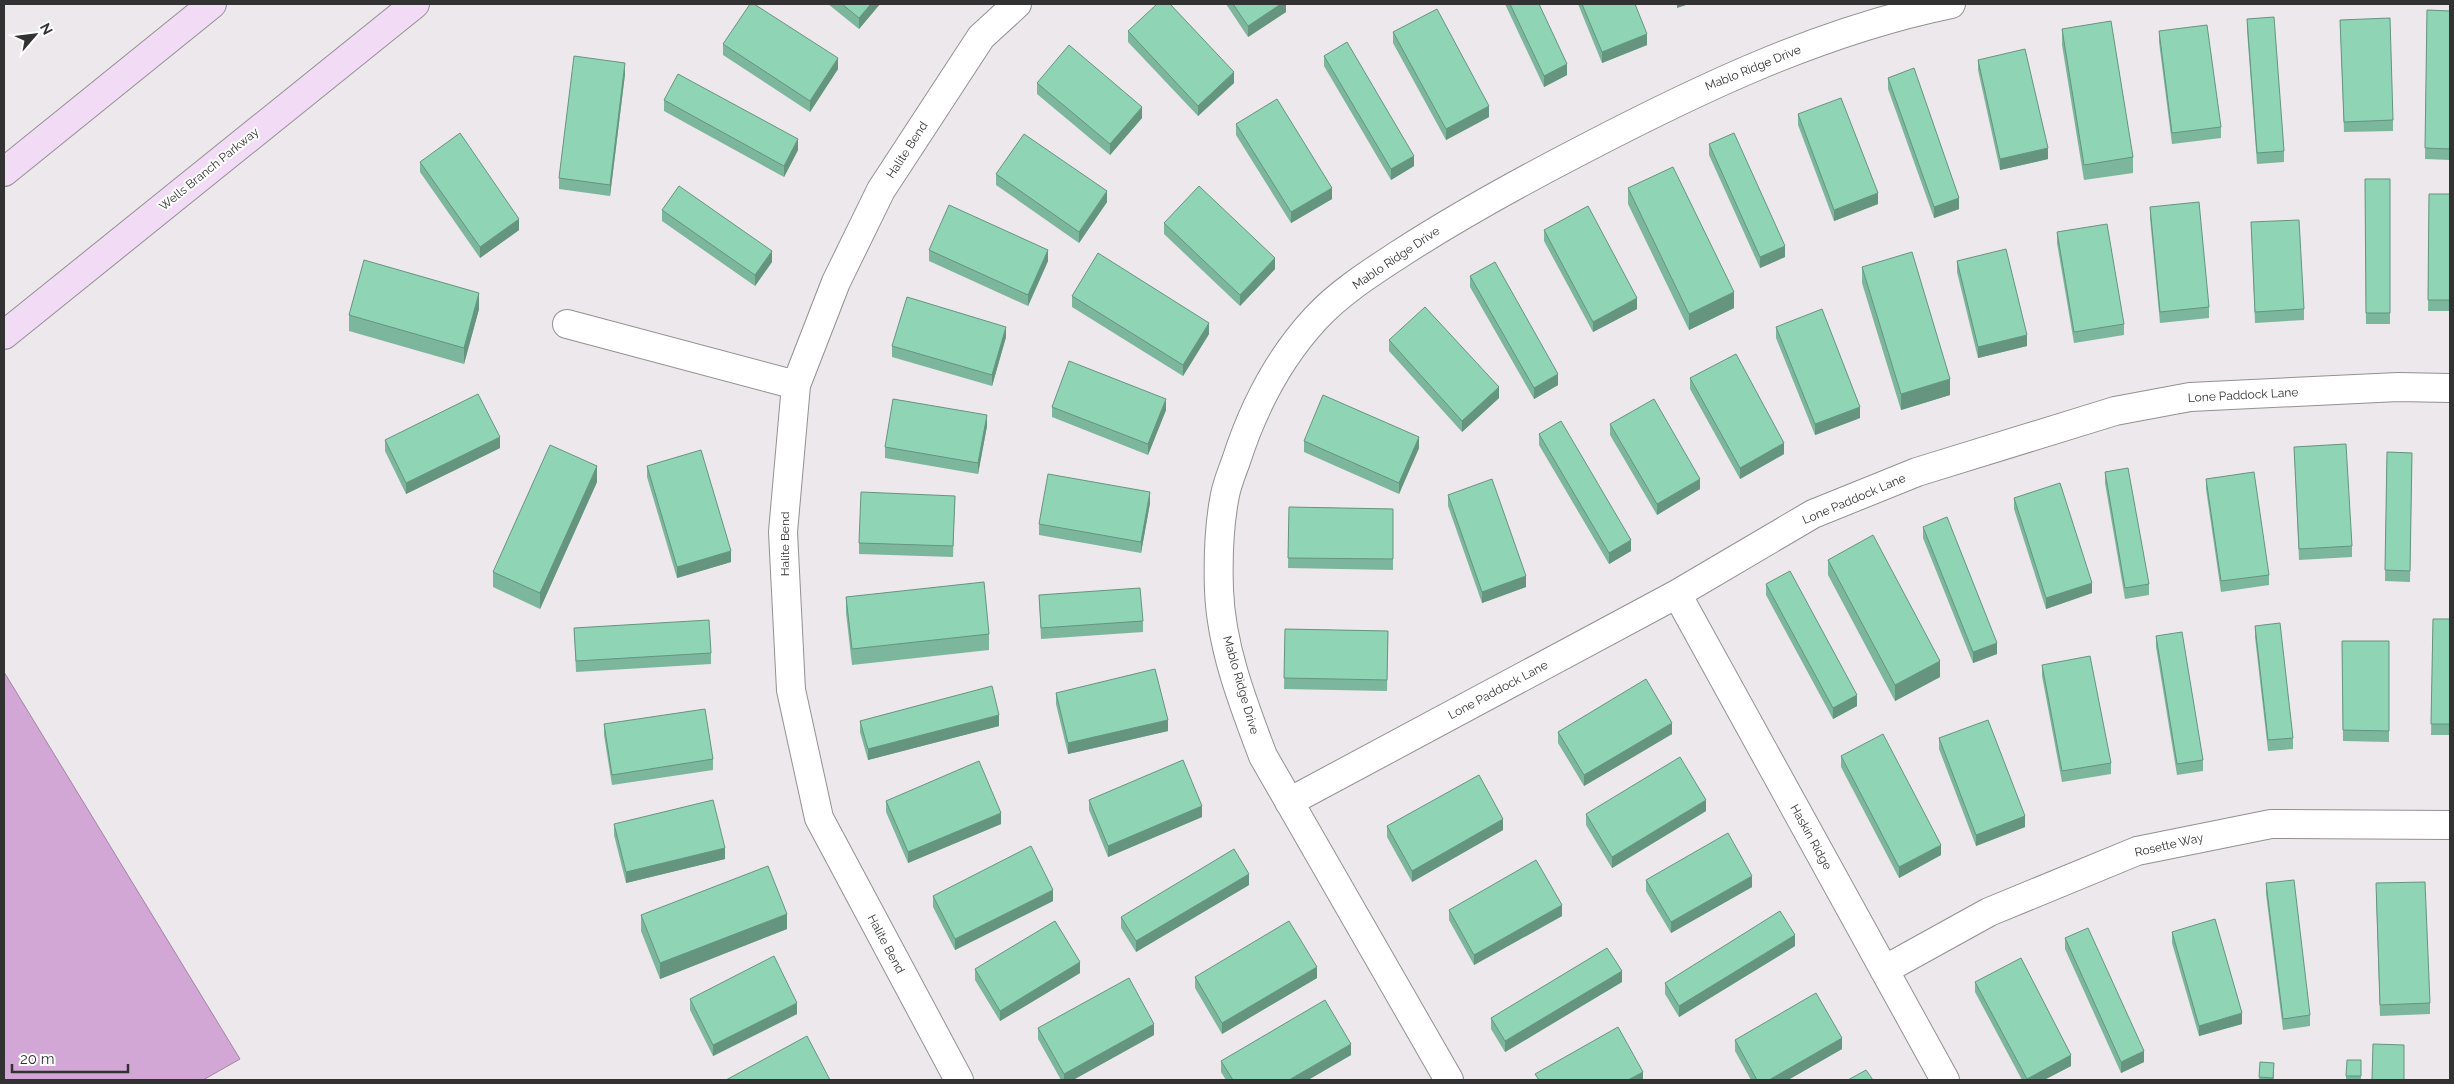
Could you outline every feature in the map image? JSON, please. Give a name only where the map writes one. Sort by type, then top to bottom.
[{"type":"street","points":[[4,172],[212,4]]},
{"type":"street","name":"Wells Branch Parkway","points":[[4,335],[415,4]]},
{"type":"street","name":"Halite Bend","points":[[959,1080],[819,818],[791,690],[783,532],[796,385],[836,282],[881,190],[981,37],[1017,4]]},
{"type":"street","name":"Mablo Ridge Drive","points":[[1449,1080],[1262,756],[1244,706],[1227,644],[1219,591],[1220,549],[1225,494],[1244,436],[1273,374],[1317,317],[1369,274],[1447,224],[1519,182],[1679,99],[1763,63],[1841,34],[1920,10],[1951,4]]},
{"type":"street","points":[[567,324],[796,385]]},
{"type":"street","name":"Lone Paddock Lane","points":[[1289,802],[1677,594],[1813,514],[1917,472],[2116,411],[2190,397],[2398,387],[2450,388]]},
{"type":"street","name":"Haskin Ridge","points":[[1677,594],[1945,1080]]},
{"type":"street","name":"Rosette Way","points":[[1884,970],[1989,912],[2137,851],[2271,824],[2450,825]]},
{"type":"shaded area","points":[[4,672],[240,1059],[203,1080],[4,1080]]},
{"type":"building","points":[[750,4],[754,4],[838,58],[810,101],[723,44]]},
{"type":"building","points":[[842,4],[871,4],[859,18]]},
{"type":"building","points":[[1157,4],[1170,4],[1234,72],[1198,106],[1128,31]]},
{"type":"building","points":[[1233,4],[1281,4],[1248,26]]},
{"type":"building","points":[[1510,4],[1539,4],[1567,64],[1544,76]]},
{"type":"building","points":[[1582,4],[1635,4],[1647,34],[1602,52]]},
{"type":"building","points":[[1437,9],[1489,106],[1446,129],[1393,32]]},
{"type":"building","points":[[2427,10],[2450,11],[2450,149],[2425,148]]},
{"type":"building","points":[[2274,17],[2284,151],[2257,153],[2247,19]]},
{"type":"building","points":[[2390,18],[2393,120],[2344,122],[2340,20]]},
{"type":"building","points":[[2111,21],[2133,157],[2084,165],[2062,29]]},
{"type":"building","points":[[2207,25],[2221,127],[2172,133],[2159,31]]},
{"type":"building","points":[[1347,42],[1414,156],[1391,169],[1324,56]]},
{"type":"building","points":[[1069,45],[1142,107],[1110,144],[1037,83]]},
{"type":"building","points":[[2025,49],[2048,148],[2000,159],[1978,60]]},
{"type":"building","points":[[574,56],[625,63],[610,185],[559,178]]},
{"type":"building","points":[[1914,68],[1959,198],[1934,207],[1888,78]]},
{"type":"building","points":[[678,74],[798,139],[784,166],[664,100]]},
{"type":"building","points":[[1841,98],[1878,193],[1834,210],[1798,114]]},
{"type":"building","points":[[1277,99],[1332,188],[1291,212],[1236,124]]},
{"type":"building","points":[[460,133],[519,219],[480,247],[420,162]]},
{"type":"building","points":[[1734,133],[1785,246],[1760,257],[1709,144]]},
{"type":"building","points":[[1024,134],[1107,191],[1079,232],[996,174]]},
{"type":"building","points":[[1673,167],[1734,292],[1689,314],[1628,188]]},
{"type":"building","points":[[2365,179],[2390,179],[2390,313],[2366,313]]},
{"type":"building","points":[[679,186],[772,251],[755,275],[662,210]]},
{"type":"building","points":[[1199,186],[1275,258],[1240,295],[1164,223]]},
{"type":"building","points":[[2429,194],[2450,194],[2450,300],[2428,300]]},
{"type":"building","points":[[2199,202],[2209,307],[2160,312],[2150,207]]},
{"type":"building","points":[[949,205],[1048,250],[1028,295],[929,250]]},
{"type":"building","points":[[1588,206],[1637,298],[1593,322],[1544,230]]},
{"type":"building","points":[[2299,220],[2304,309],[2255,312],[2251,222]]},
{"type":"building","points":[[2107,224],[2124,324],[2074,332],[2057,232]]},
{"type":"building","points":[[2006,249],[2027,335],[1978,347],[1957,261]]},
{"type":"building","points":[[1912,252],[1950,379],[1901,394],[1862,267]]},
{"type":"building","points":[[1098,253],[1209,323],[1183,365],[1072,296]]},
{"type":"building","points":[[364,260],[479,293],[464,348],[349,315]]},
{"type":"building","points":[[1495,262],[1558,374],[1534,388],[1470,276]]},
{"type":"building","points":[[907,297],[1006,327],[992,375],[892,346]]},
{"type":"building","points":[[1425,307],[1499,387],[1462,421],[1389,340]]},
{"type":"building","points":[[1822,309],[1860,407],[1815,424],[1776,327]]},
{"type":"building","points":[[1736,354],[1784,443],[1740,468],[1690,378]]},
{"type":"building","points":[[1069,361],[1166,399],[1148,444],[1052,407]]},
{"type":"building","points":[[478,394],[500,437],[406,483],[385,440]]},
{"type":"building","points":[[1323,395],[1419,437],[1399,483],[1304,441]]},
{"type":"building","points":[[893,399],[987,415],[978,463],[885,447]]},
{"type":"building","points":[[1654,399],[1700,479],[1657,504],[1610,424]]},
{"type":"building","points":[[1561,421],[1631,540],[1609,553],[1539,434]]},
{"type":"building","points":[[2346,444],[2352,546],[2299,549],[2294,447]]},
{"type":"building","points":[[550,445],[597,466],[540,593],[493,572]]},
{"type":"building","points":[[701,450],[731,551],[677,567],[647,466]]},
{"type":"building","points":[[2387,452],[2412,453],[2410,571],[2385,570]]},
{"type":"building","points":[[2128,468],[2149,584],[2125,588],[2105,472]]},
{"type":"building","points":[[2254,472],[2269,575],[2221,581],[2206,479]]},
{"type":"building","points":[[1048,474],[1150,492],[1141,542],[1039,524]]},
{"type":"building","points":[[1492,479],[1526,576],[1482,592],[1448,495]]},
{"type":"building","points":[[2060,483],[2092,583],[2046,598],[2014,498]]},
{"type":"building","points":[[861,492],[955,496],[953,546],[859,543]]},
{"type":"building","points":[[1289,507],[1393,509],[1393,559],[1288,558]]},
{"type":"building","points":[[1947,517],[1997,643],[1973,652],[1923,527]]},
{"type":"building","points":[[1873,535],[1940,661],[1895,685],[1828,560]]},
{"type":"building","points":[[1790,571],[1857,695],[1833,708],[1766,584]]},
{"type":"building","points":[[984,582],[989,634],[852,649],[846,597]]},
{"type":"building","points":[[1140,588],[1143,621],[1041,628],[1039,595]]},
{"type":"building","points":[[2433,619],[2450,619],[2450,724],[2431,724]]},
{"type":"building","points":[[709,620],[711,653],[576,661],[574,628]]},
{"type":"building","points":[[2280,623],[2293,738],[2268,740],[2255,626]]},
{"type":"building","points":[[1285,629],[1388,631],[1387,680],[1284,678]]},
{"type":"building","points":[[2182,632],[2203,760],[2177,764],[2156,636]]},
{"type":"building","points":[[2342,641],[2389,641],[2389,731],[2343,730]]},
{"type":"building","points":[[2090,656],[2111,763],[2062,771],[2042,665]]},
{"type":"building","points":[[1155,669],[1168,720],[1068,743],[1056,693]]},
{"type":"building","points":[[1646,679],[1672,723],[1584,775],[1558,732]]},
{"type":"building","points":[[992,686],[999,715],[868,749],[860,721]]},
{"type":"building","points":[[705,709],[713,759],[612,775],[604,724]]},
{"type":"building","points":[[1988,720],[2025,816],[1976,835],[1939,738]]},
{"type":"building","points":[[1883,734],[1941,845],[1899,867],[1841,756]]},
{"type":"building","points":[[1680,757],[1706,800],[1612,857],[1586,814]]},
{"type":"building","points":[[1183,760],[1202,806],[1108,846],[1089,800]]},
{"type":"building","points":[[979,761],[1001,813],[908,852],[886,801]]},
{"type":"building","points":[[1479,775],[1503,819],[1412,871],[1387,826]]},
{"type":"building","points":[[713,800],[725,848],[626,872],[614,824]]},
{"type":"building","points":[[1728,833],[1752,876],[1671,922],[1646,880]]},
{"type":"building","points":[[1031,846],[1053,890],[955,939],[933,896]]},
{"type":"building","points":[[1234,849],[1249,874],[1136,941],[1121,917]]},
{"type":"building","points":[[1536,860],[1562,905],[1474,955],[1449,910]]},
{"type":"building","points":[[768,866],[787,914],[660,963],[641,915]]},
{"type":"building","points":[[2294,880],[2310,1015],[2283,1019],[2266,883]]},
{"type":"building","points":[[2425,882],[2430,1003],[2380,1005],[2376,883]]},
{"type":"building","points":[[1780,911],[1795,935],[1679,1006],[1665,983]]},
{"type":"building","points":[[2215,919],[2242,1013],[2199,1026],[2172,932]]},
{"type":"building","points":[[1055,921],[1080,962],[1000,1011],[975,969]]},
{"type":"building","points":[[1289,921],[1317,967],[1222,1023],[1195,977]]},
{"type":"building","points":[[2088,928],[2144,1051],[2121,1062],[2065,938]]},
{"type":"building","points":[[1607,948],[1622,971],[1505,1041],[1491,1018]]},
{"type":"building","points":[[774,956],[797,1003],[713,1045],[690,999]]},
{"type":"building","points":[[2021,958],[2071,1055],[2027,1079],[1975,982]]},
{"type":"building","points":[[1129,978],[1154,1024],[1064,1074],[1038,1028]]},
{"type":"building","points":[[1816,993],[1842,1038],[1769,1080],[1757,1080],[1735,1040]]},
{"type":"building","points":[[1325,1000],[1351,1044],[1289,1080],[1233,1080],[1221,1061]]},
{"type":"building","points":[[1618,1027],[1643,1072],[1628,1080],[1539,1080],[1535,1074]]},
{"type":"building","points":[[807,1036],[830,1080],[726,1080]]},
{"type":"building","points":[[2373,1044],[2404,1045],[2404,1080],[2372,1080]]},
{"type":"building","points":[[2347,1060],[2361,1060],[2361,1076],[2346,1076]]},
{"type":"building","points":[[2260,1062],[2274,1063],[2273,1078],[2259,1077]]},
{"type":"building","points":[[1866,1070],[1873,1080],[1848,1080]]}]
